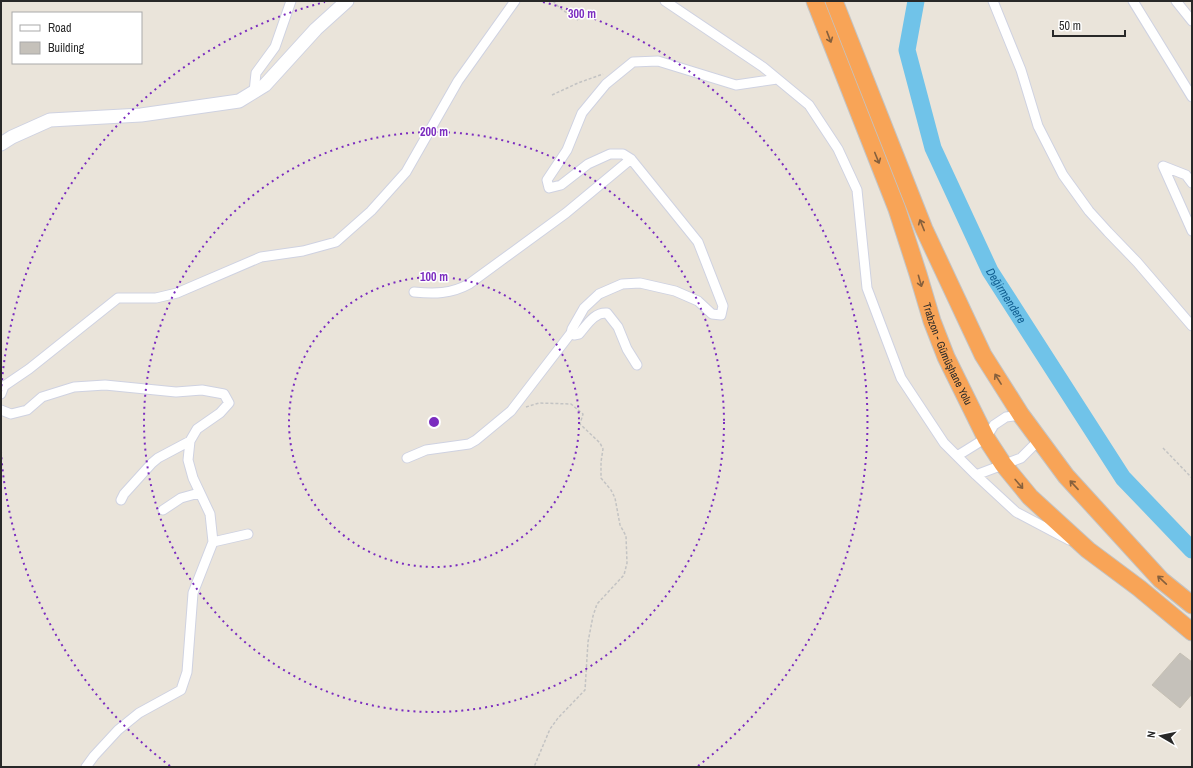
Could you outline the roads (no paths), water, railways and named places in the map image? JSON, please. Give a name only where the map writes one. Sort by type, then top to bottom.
[{"type":"highway","name":"Trabzon - Gümüşhane Yolu","points":[[815,1],[897,209],[932,322],[962,391],[986,438],[1003,464],[1030,497],[1088,550],[1192,632]]},
{"type":"highway","points":[[834,1],[924,229],[983,355],[1020,415],[1066,476],[1161,580],[1192,605]]},
{"type":"street","points":[[254,92],[256,73],[275,47],[291,1]]},
{"type":"street","points":[[1,144],[12,137],[50,120],[141,115],[239,101],[265,85],[316,29],[347,1]]},
{"type":"street","points":[[1,394],[4,386],[29,369],[118,298],[156,298],[177,293],[261,257],[304,251],[336,242],[371,211],[406,172],[458,81],[515,1]]},
{"type":"street","points":[[665,1],[763,68],[809,105],[838,149],[857,190],[867,288],[901,378],[944,443],[1016,512],[1088,550]]},
{"type":"street","points":[[993,1],[1021,70],[1038,126],[1063,175],[1089,211],[1137,262],[1192,326]]},
{"type":"street","points":[[1133,1],[1192,97]]},
{"type":"street","points":[[1176,1],[1192,21]]},
{"type":"street","points":[[407,458],[426,450],[469,444],[500,421],[511,411],[571,333],[584,308],[599,294],[622,284],[640,283],[675,291],[698,301],[712,314],[721,315],[723,306],[698,242],[631,159],[623,154],[610,154],[588,164],[561,185],[549,188],[547,180],[567,150],[582,113],[606,84],[633,62],[658,61],[736,85],[777,79]]},
{"type":"street","points":[[414,292],[435,294],[449,292],[455,291],[469,284],[566,213],[631,159]]},
{"type":"street","points":[[1192,183],[1186,175],[1163,166],[1192,231]]},
{"type":"street","points":[[571,333],[574,335],[579,334],[590,320],[601,313],[607,314],[618,327],[627,348],[637,365]]},
{"type":"street","points":[[1,410],[10,414],[27,410],[42,397],[74,387],[105,386],[176,392],[202,390],[224,394],[229,403],[220,413],[197,429],[190,441],[188,460],[199,493],[210,514],[213,542],[193,593],[187,672],[181,690],[139,713],[118,730],[86,767]]},
{"type":"street","points":[[957,456],[986,438],[994,426],[1006,418],[1020,415]]},
{"type":"street","points":[[976,475],[1021,458],[1039,440]]},
{"type":"street","points":[[121,500],[124,494],[152,462],[190,441]]},
{"type":"street","points":[[163,510],[181,498],[199,493]]},
{"type":"street","points":[[213,542],[248,534]]},
{"type":"waterway","name":"Değirmendere","points":[[916,1],[907,50],[933,148],[990,271],[1123,478],[1192,550]]}]
